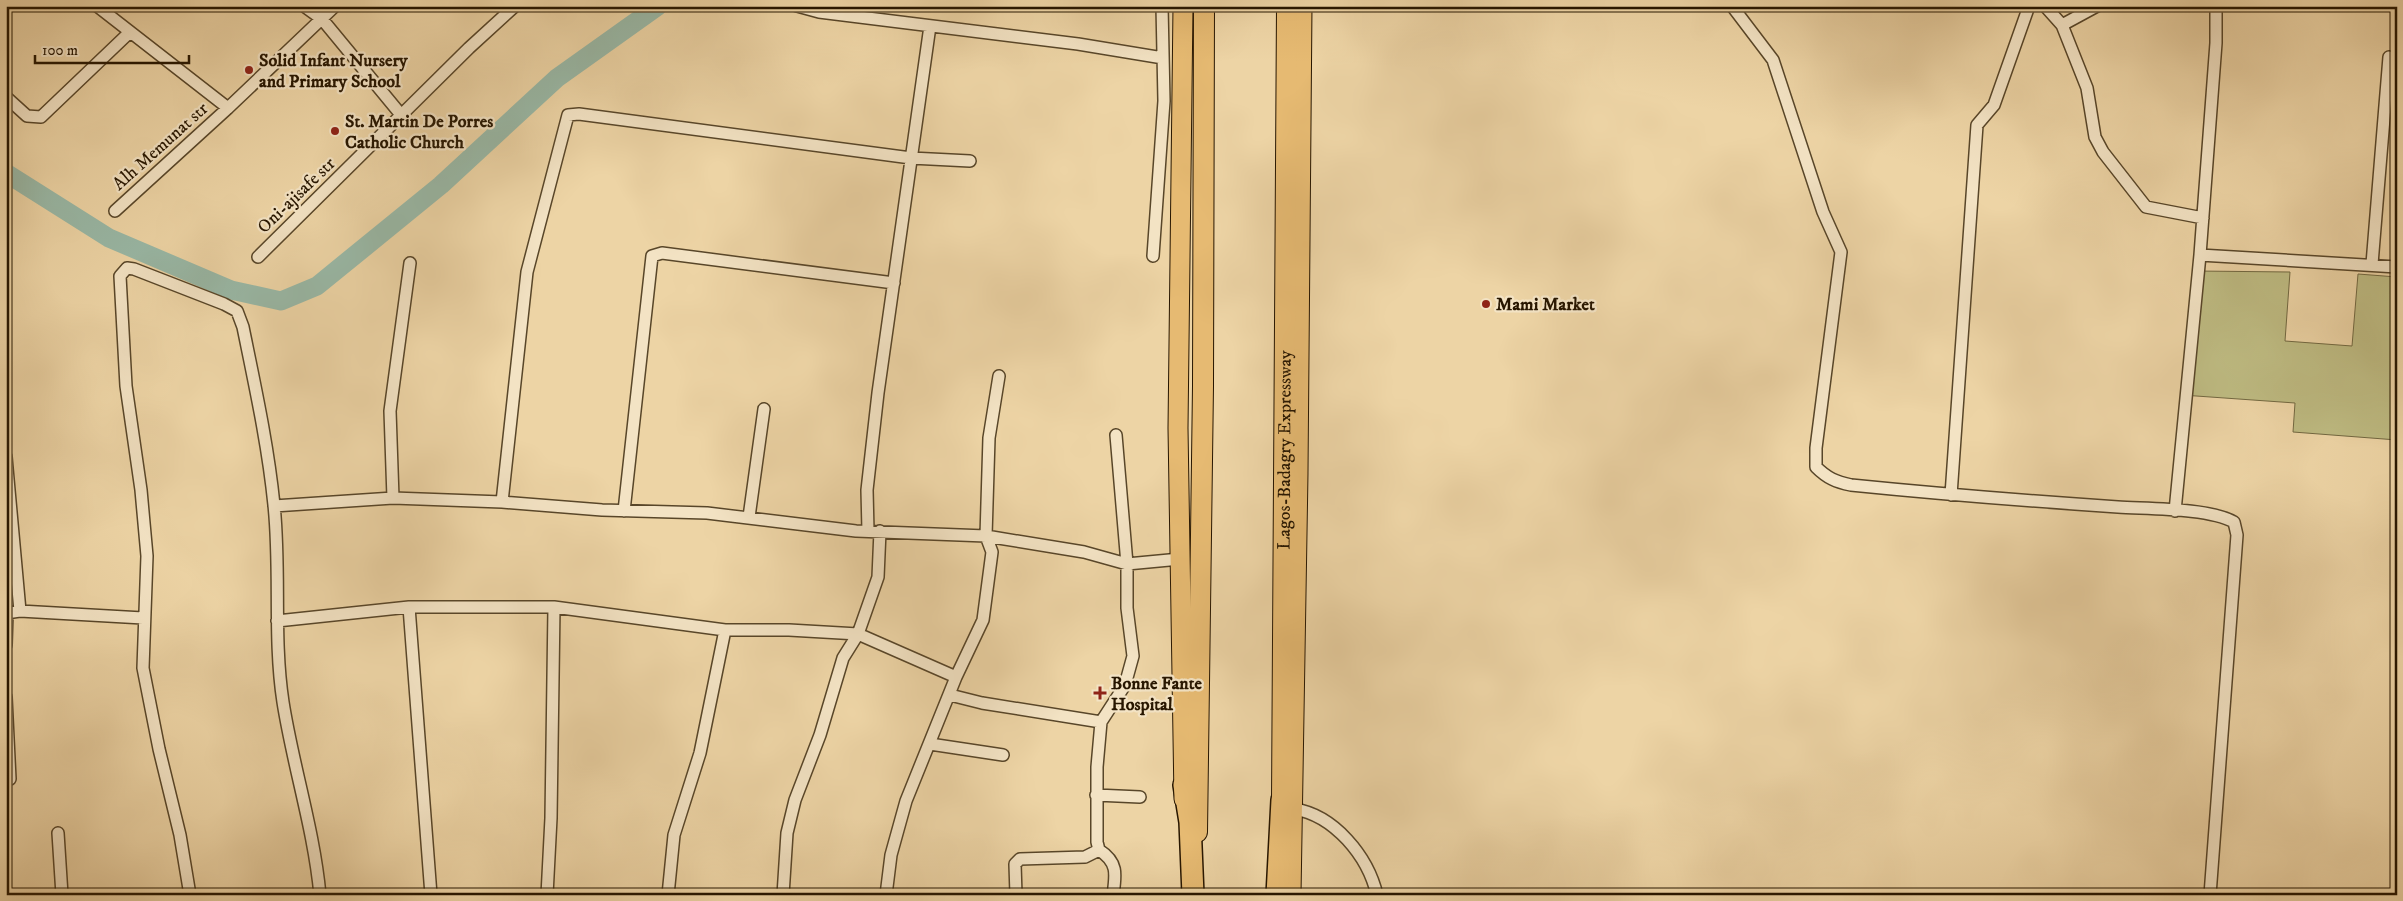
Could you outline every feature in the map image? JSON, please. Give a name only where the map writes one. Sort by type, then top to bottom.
[{"type":"highway","points":[[1195,895],[1203,386],[1204,6]]},
{"type":"highway","name":"Lagos-Badagry Expressway","points":[[1277,895],[1288,804],[1287,6]]},
{"type":"highway","points":[[1184,786],[1190,822],[1195,895]]},
{"type":"main road","points":[[1182,6],[1178,428],[1184,786],[1182,895]]},
{"type":"main road","name":"Lagos-Badagry Expressway","points":[[1291,895],[1288,804],[1302,6]]},
{"type":"street","name":"Alh Memunat str","points":[[97,6],[228,108]]},
{"type":"street","points":[[304,6],[322,19],[402,116]]},
{"type":"street","name":"Alh Memunat str","points":[[116,211],[335,6]]},
{"type":"street","name":"Oni-ajisafe str","points":[[258,257],[469,48],[515,6]]},
{"type":"street","points":[[797,6],[819,12],[1078,44],[1163,58]]},
{"type":"street","points":[[1153,256],[1164,101],[1162,6]]},
{"type":"street","points":[[1732,6],[1773,60],[1822,212],[1841,252],[1816,448],[1816,467],[1826,476],[1837,482],[1951,495],[2224,516],[2234,522],[2237,535],[2210,895]]},
{"type":"street","points":[[1951,495],[1977,126],[1994,105],[2029,6]]},
{"type":"street","points":[[2045,6],[2062,25],[2087,88],[2092,127],[2103,152],[2136,197],[2146,207],[2203,218]]},
{"type":"street","points":[[2062,25],[2097,6]]},
{"type":"street","points":[[2174,511],[2200,255],[2216,44],[2216,6]]},
{"type":"street","points":[[868,531],[867,490],[930,26]]},
{"type":"street","points":[[6,98],[27,116],[41,117],[130,32]]},
{"type":"street","points":[[2372,264],[2389,58]]},
{"type":"street","points":[[502,502],[528,272],[568,115],[579,114],[912,158],[970,161]]},
{"type":"street","points":[[624,511],[652,256],[662,252],[894,283]]},
{"type":"street","points":[[2200,255],[2397,267]]},
{"type":"street","points":[[392,498],[390,411],[410,263]]},
{"type":"street","points":[[190,895],[180,835],[159,749],[143,668],[143,618],[147,556],[141,490],[126,386],[120,276],[127,268],[134,269],[237,311],[243,327],[266,439],[274,506],[279,582],[277,621],[283,701],[320,895]]},
{"type":"street","points":[[886,895],[891,855],[898,824],[906,801],[956,677],[983,620],[992,552],[986,536],[989,438],[999,376]]},
{"type":"street","points":[[750,517],[764,409]]},
{"type":"street","points":[[1098,850],[1095,829],[1101,722],[1125,685],[1131,669],[1133,642],[1127,608],[1128,564],[1116,435]]},
{"type":"street","points":[[6,457],[20,611]]},
{"type":"street","points":[[274,506],[392,498],[502,502],[624,511],[707,513],[868,531],[986,536],[1084,552],[1128,564],[1180,559]]},
{"type":"street","points":[[783,895],[787,833],[795,800],[820,735],[843,658],[858,634],[878,577],[880,531]]},
{"type":"street","points":[[277,621],[409,607],[554,607],[725,630],[789,630],[858,634],[956,677]]},
{"type":"street","points":[[409,607],[431,895]]},
{"type":"street","points":[[547,895],[551,818],[554,607]]},
{"type":"street","points":[[6,645],[6,613],[20,611],[143,618]]},
{"type":"street","points":[[668,895],[674,835],[700,753],[725,630]]},
{"type":"street","points":[[950,695],[982,703],[1101,722]]},
{"type":"street","points":[[6,697],[10,779]]},
{"type":"street","points":[[930,744],[1003,756]]},
{"type":"street","points":[[1096,795],[1140,797]]},
{"type":"street","points":[[1288,804],[1307,811],[1345,837],[1372,874],[1377,895]]},
{"type":"street","points":[[58,833],[62,895]]},
{"type":"street","points":[[1016,895],[1015,864],[1020,859],[1085,857],[1098,850]]},
{"type":"street","points":[[1098,850],[1110,857],[1114,865],[1112,895]]},
{"type":"shaded area","points":[[2196,271],[2290,272],[2285,341],[2352,346],[2358,274],[2397,277],[2397,440],[2293,432],[2295,403],[2182,395]]},
{"type":"waterway","points":[[6,173],[109,238],[231,290],[281,301],[317,286],[441,185],[557,78],[658,6]]},
{"type":"waterway","points":[[6,167],[9,169],[6,170]]},
{"type":"place","name":"Solid Infant Nursery and Primary School","points":[[249,70]]},
{"type":"place","name":"St. Martin De Porres Catholic Church","points":[[335,131]]},
{"type":"place","name":"Mami Market","points":[[1486,304]]},
{"type":"place","name":"Bonne Fante Hospital","points":[[1100,693]]}]
